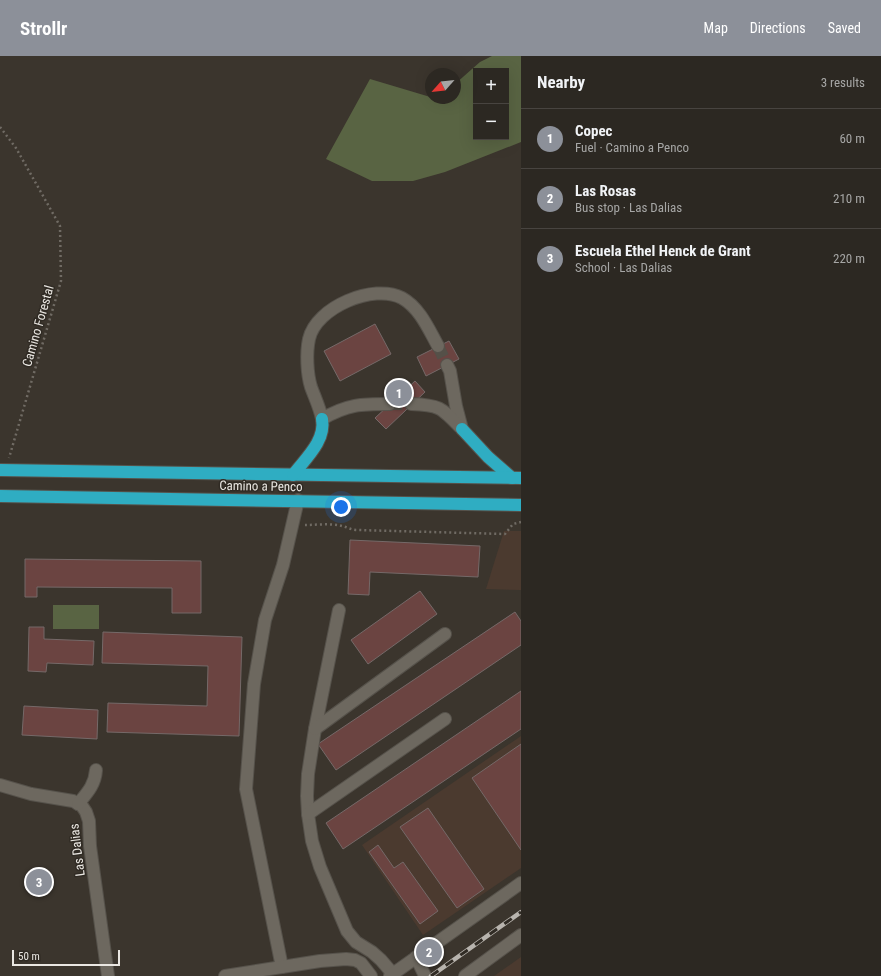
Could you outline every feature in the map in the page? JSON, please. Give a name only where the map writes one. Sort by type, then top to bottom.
[{"type":"highway","points":[[292,475],[319,440],[323,428],[322,419]]},
{"type":"highway","points":[[462,429],[488,457],[516,478]]},
{"type":"highway","name":"Camino a Penco","points":[[3,470],[516,478]]},
{"type":"highway","name":"Camino a Penco","points":[[0,496],[521,505]]},
{"type":"street","points":[[390,404],[364,404],[351,406],[322,419],[308,371],[309,340],[313,328],[317,322],[329,311],[367,294],[394,294],[403,298],[416,311],[438,346]]},
{"type":"street","points":[[447,365],[450,371],[456,406],[462,429]]},
{"type":"street","points":[[411,404],[428,405],[441,408],[447,412],[462,429]]},
{"type":"street","points":[[282,968],[246,789],[254,684],[265,620],[283,565],[298,500]]},
{"type":"street","points":[[339,610],[315,729],[308,774],[307,796],[312,841],[320,867],[346,931],[356,942],[372,952],[381,960],[392,975],[521,883]]},
{"type":"street","points":[[315,729],[446,634]]},
{"type":"street","points":[[308,814],[445,719]]},
{"type":"street","points":[[0,785],[31,794],[73,801],[78,804],[96,779],[96,770]]},
{"type":"street","name":"Las Dalias","points":[[78,804],[82,806],[86,812],[89,821],[90,846],[108,976]]},
{"type":"street","points":[[465,976],[521,935]]},
{"type":"street","points":[[416,957],[425,976]]},
{"type":"street","points":[[225,976],[320,961],[351,959],[361,963],[371,976]]},
{"type":"path","name":"Camino Forestal","points":[[0,127],[16,148],[60,226],[61,281],[3,470]]},
{"type":"path","points":[[292,525],[335,525],[357,530],[505,534],[513,524],[521,522]]},
{"type":"shaded area","points":[[504,531],[521,531],[521,590],[486,589]]},
{"type":"shaded area","points":[[521,736],[521,868],[423,935],[362,845]]},
{"type":"shaded area","points":[[521,957],[521,976],[494,976]]},
{"type":"green space","points":[[492,56],[521,56],[521,142],[445,172],[413,181],[372,181],[326,159],[370,79],[425,95],[425,104],[461,104],[461,79],[473,68],[473,140],[509,140],[509,68],[473,68],[480,62]]},
{"type":"green space","points":[[53,605],[99,605],[99,629],[53,629]]},
{"type":"building","points":[[375,324],[391,354],[340,381],[324,351]]},
{"type":"building","points":[[449,341],[459,359],[426,376],[417,357]]},
{"type":"building","points":[[415,381],[425,392],[386,429],[375,418]]},
{"type":"building","points":[[350,540],[480,546],[478,577],[370,572],[369,595],[348,594]]},
{"type":"building","points":[[25,559],[201,561],[201,613],[172,613],[172,588],[37,587],[37,597],[25,597]]},
{"type":"building","points":[[420,591],[437,614],[368,664],[351,640]]},
{"type":"building","points":[[515,612],[521,621],[521,645],[336,770],[318,744]]},
{"type":"building","points":[[29,627],[44,627],[44,639],[94,641],[93,665],[47,663],[46,672],[28,671]]},
{"type":"building","points":[[103,632],[242,637],[239,736],[107,732],[108,703],[207,706],[208,666],[102,663]]},
{"type":"building","points":[[521,691],[521,729],[343,849],[326,823]]},
{"type":"building","points":[[24,706],[98,710],[97,739],[22,735]]},
{"type":"building","points":[[521,744],[521,850],[472,778]]},
{"type":"building","points":[[428,808],[484,889],[457,908],[400,827]]},
{"type":"building","points":[[378,845],[394,868],[403,862],[438,911],[420,924],[369,852]]},
{"type":"tunnel","points":[[438,346],[447,365]]},
{"type":"tunnel","points":[[390,404],[411,404]]},
{"type":"railway","points":[[431,976],[521,912]]},
{"type":"place","name":"Copec","points":[[399,393]]},
{"type":"place","name":"Escuela Ethel Henck de Grant","points":[[39,882]]},
{"type":"place","name":"Las Rosas","points":[[429,952]]}]
